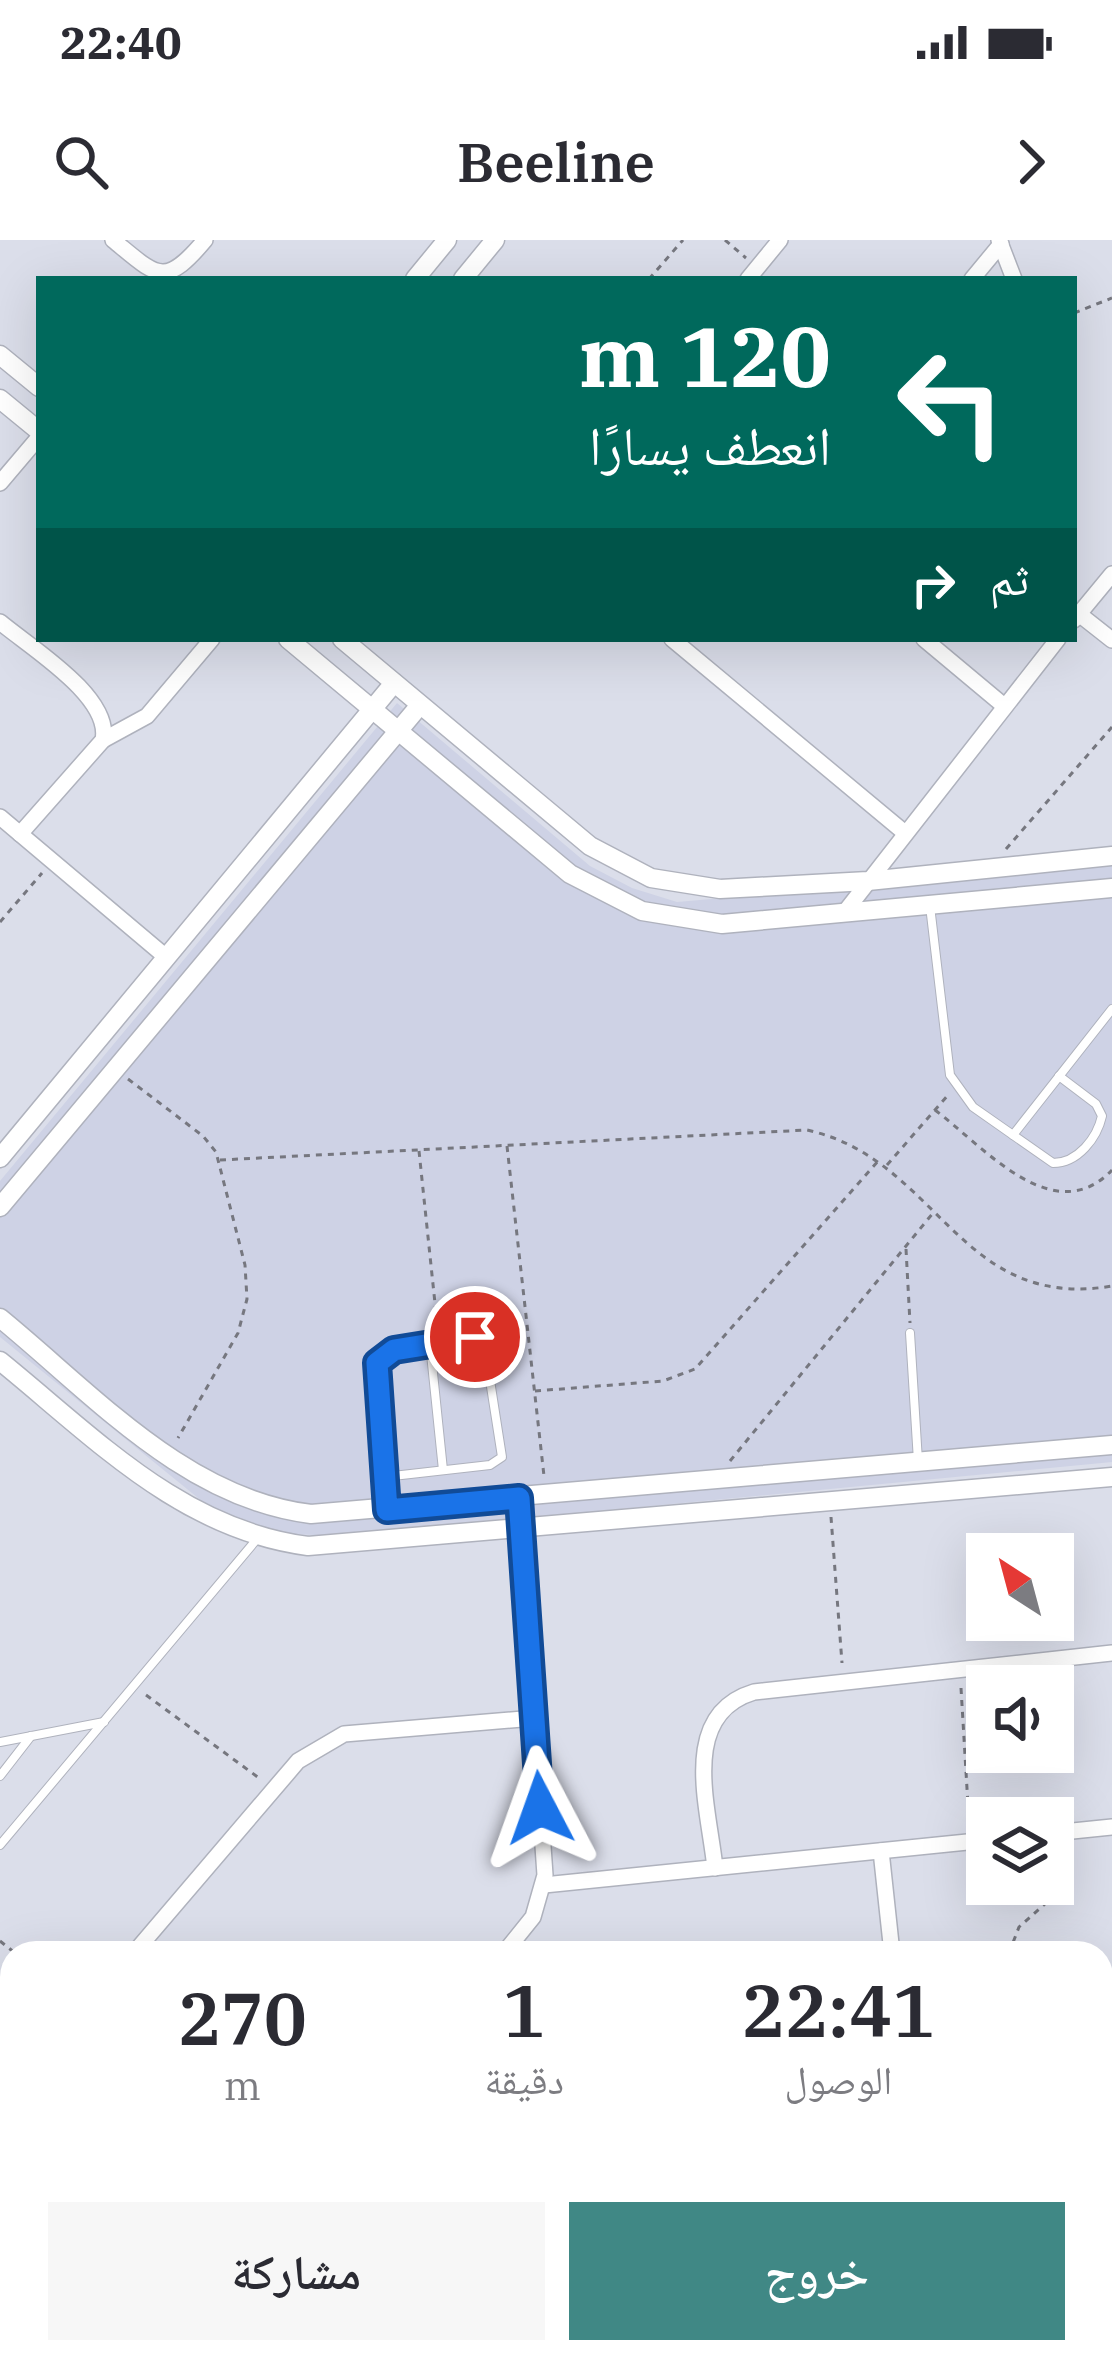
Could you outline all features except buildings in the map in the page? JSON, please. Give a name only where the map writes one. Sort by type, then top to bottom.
[{"type":"street","points":[[113,240],[152,272],[164,274],[182,266],[205,240]]},
{"type":"street","points":[[417,276],[447,240]]},
{"type":"street","points":[[465,276],[495,240]]},
{"type":"street","points":[[753,273],[780,240]]},
{"type":"street","points":[[974,276],[1000,242]]},
{"type":"street","points":[[1000,242],[1013,276]]},
{"type":"street","points":[[0,355],[36,385]]},
{"type":"street","points":[[0,399],[36,431]]},
{"type":"street","points":[[0,483],[36,438]]},
{"type":"street","points":[[1112,574],[1077,617],[1112,640]]},
{"type":"street","points":[[0,622],[98,705],[104,720],[103,740]]},
{"type":"street","points":[[20,834],[103,740],[140,723],[209,642]]},
{"type":"street","points":[[292,642],[569,874],[616,902],[695,922],[1112,887]]},
{"type":"street","points":[[345,642],[590,846],[651,878],[720,889],[868,881],[1112,856]]},
{"type":"street","points":[[676,642],[905,833]]},
{"type":"street","points":[[928,642],[1004,705]]},
{"type":"street","points":[[844,913],[1056,642]]},
{"type":"street","points":[[0,1158],[394,682]]},
{"type":"street","points":[[0,1207],[420,704]]},
{"type":"street","points":[[0,817],[166,957]]},
{"type":"street","points":[[0,1318],[168,1456],[213,1486],[266,1507],[333,1515],[1112,1445]]},
{"type":"street","points":[[0,1361],[162,1492],[211,1521],[258,1538],[334,1547],[1112,1477]]},
{"type":"street","points":[[996,1455],[998,1487]]},
{"type":"street","points":[[514,1941],[533,1917],[544,1885],[519,1498]]},
{"type":"street","points":[[715,1868],[703,1742],[712,1719],[730,1702],[754,1692],[1112,1653]]},
{"type":"street","points":[[144,1941],[313,1747],[344,1734],[534,1718]]},
{"type":"street","points":[[1074,1831],[1112,1827]]},
{"type":"street","points":[[544,1885],[966,1842]]},
{"type":"street","points":[[881,1851],[891,1941]]},
{"type":"lane","points":[[930,904],[947,1064],[956,1086],[973,1107],[1053,1163],[1078,1157],[1102,1116],[1096,1104],[1059,1076]]},
{"type":"lane","points":[[1013,1135],[1112,1009]]},
{"type":"lane","points":[[910,1334],[918,1462]]},
{"type":"lane","points":[[384,1477],[490,1465],[504,1452],[488,1347],[475,1337],[387,1352],[377,1363],[384,1477],[387,1510]]},
{"type":"lane","points":[[435,1343],[443,1470]]},
{"type":"lane","points":[[0,1845],[258,1538]]},
{"type":"lane","points":[[0,1742],[105,1722]]},
{"type":"lane","points":[[0,1776],[31,1736]]},
{"type":"path","points":[[652,276],[682,240]]},
{"type":"path","points":[[725,240],[753,273]]},
{"type":"path","points":[[1077,312],[1112,298]]},
{"type":"path","points":[[989,869],[1112,727]]},
{"type":"path","points":[[0,922],[52,862]]},
{"type":"path","points":[[115,1070],[203,1136],[220,1160],[247,1282],[244,1316],[168,1456]]},
{"type":"path","points":[[885,1166],[956,1086]]},
{"type":"path","points":[[935,1110],[1043,1192],[1082,1192],[1112,1170]]},
{"type":"path","points":[[220,1160],[788,1128],[844,1141],[879,1160],[1001,1273],[1055,1288],[1112,1286]]},
{"type":"path","points":[[507,1144],[547,1496]]},
{"type":"path","points":[[419,1149],[435,1343]]},
{"type":"path","points":[[535,1391],[663,1381],[695,1369],[879,1160]]},
{"type":"path","points":[[714,1481],[934,1211]]},
{"type":"path","points":[[905,1247],[910,1334]]},
{"type":"path","points":[[830,1503],[844,1682]]},
{"type":"path","points":[[960,1670],[974,1797]]},
{"type":"path","points":[[135,1687],[274,1789]]},
{"type":"path","points":[[1014,1941],[1019,1927],[1044,1905]]},
{"type":"shaded area","points":[[397,703],[590,866],[632,888],[677,902],[1112,865],[1112,1462],[336,1536],[292,1534],[249,1524],[203,1502],[0,1337],[0,1181]]},
{"type":"route","points":[[475,1337],[394,1350],[377,1363],[387,1510],[519,1498],[540,1808]]}]
